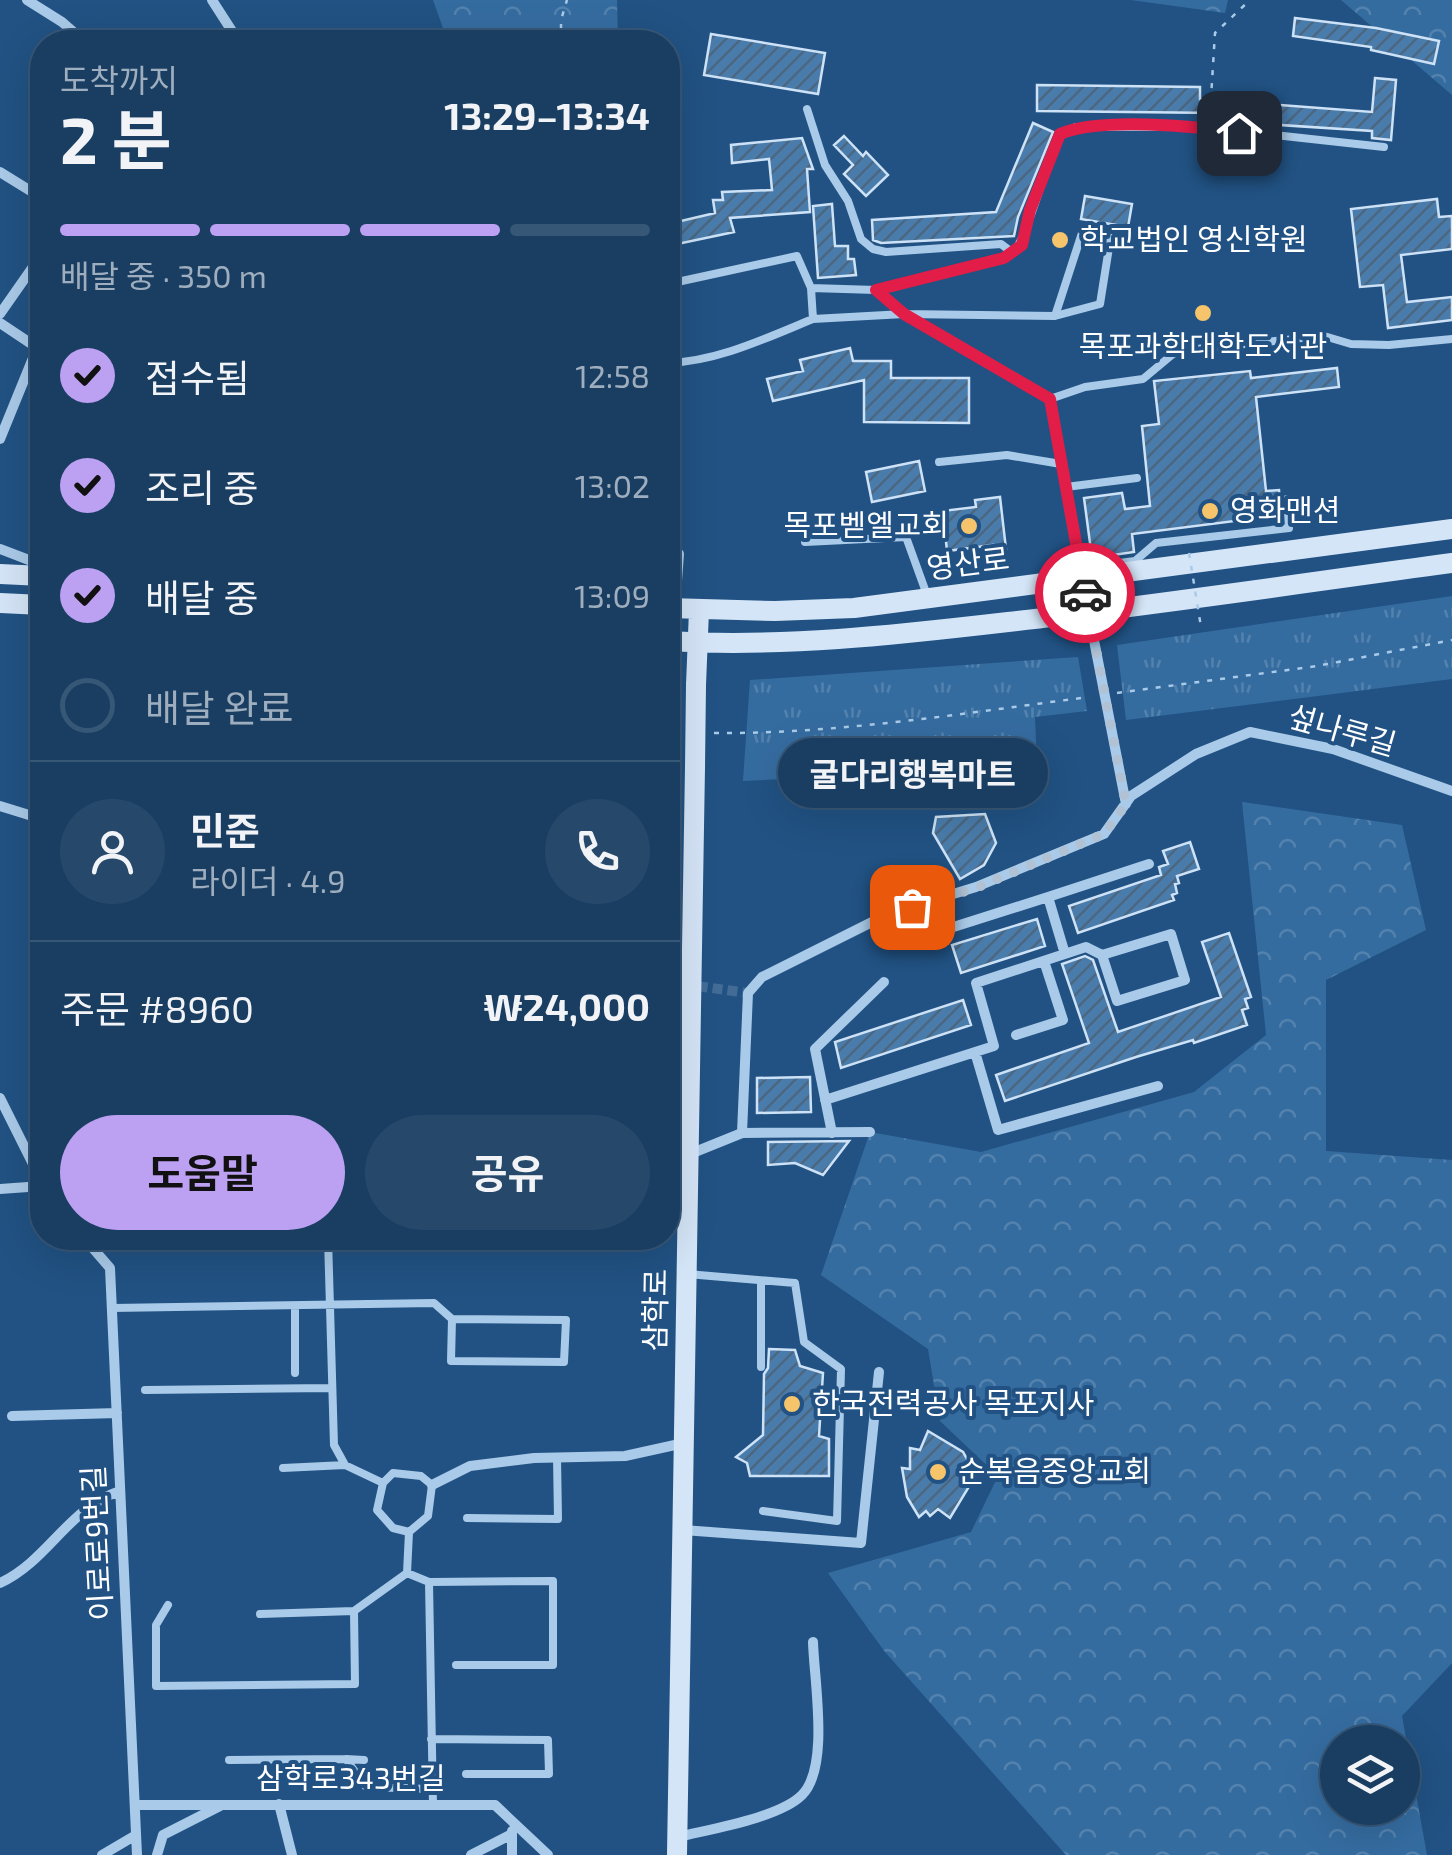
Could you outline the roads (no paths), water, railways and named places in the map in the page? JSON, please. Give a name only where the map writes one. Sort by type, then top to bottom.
[{"type":"street","points":[[28,0],[69,30]]},
{"type":"street","points":[[212,0],[231,30]]},
{"type":"street","points":[[0,172],[30,191]]},
{"type":"street","points":[[0,314],[30,271]]},
{"type":"street","points":[[0,323],[30,340]]},
{"type":"street","points":[[0,438],[30,368]]},
{"type":"street","name":"영산로","points":[[680,609],[854,608],[1081,574],[1452,529]]},
{"type":"street","points":[[0,550],[30,561]]},
{"type":"street","name":"영산로","points":[[680,642],[880,637],[1089,613],[1452,563]]},
{"type":"street","points":[[0,574],[30,575]]},
{"type":"street","points":[[1081,574],[1126,804]]},
{"type":"street","points":[[0,603],[30,604]]},
{"type":"street","points":[[698,610],[698,643]]},
{"type":"street","name":"삼학로","points":[[680,1179],[689,1154],[698,643]]},
{"type":"street","name":"섶나루길","points":[[742,1134],[748,993],[762,978],[888,914],[976,888],[1104,834],[1131,796],[1196,754],[1250,732],[1333,749],[1452,792]]},
{"type":"street","points":[[0,806],[30,815]]},
{"type":"street","points":[[935,900],[944,930],[1149,864]]},
{"type":"street","points":[[1048,897],[1065,954]]},
{"type":"street","points":[[825,1100],[994,1046],[976,984],[1086,947],[1102,954],[1171,934],[1185,980],[1118,1001],[1102,954]]},
{"type":"street","points":[[1016,1035],[1063,1020],[1044,961]]},
{"type":"street","points":[[832,1133],[815,1050],[884,982]]},
{"type":"street","points":[[975,1052],[998,1130],[1158,1086]]},
{"type":"street","points":[[0,1098],[30,1159]]},
{"type":"street","points":[[689,1154],[742,1134],[870,1132]]},
{"type":"street","points":[[0,1189],[30,1185]]},
{"type":"street","name":"삼학로","points":[[677,1846],[687,1274],[680,1205]]},
{"type":"street","name":"이로로9번길","points":[[94,1250],[110,1268],[138,1855]]},
{"type":"street","points":[[683,1530],[861,1543],[880,1372]]},
{"type":"street","points":[[12,1416],[117,1413]]},
{"type":"street","points":[[432,1485],[470,1466],[558,1457],[626,1456],[684,1443]]},
{"type":"street","points":[[0,1583],[30,1566],[90,1504],[120,1491]]},
{"type":"street","points":[[677,1846],[746,1822],[801,1796],[810,1783],[818,1756],[813,1642]]},
{"type":"street","points":[[157,1855],[163,1835],[225,1804]]},
{"type":"street","points":[[279,1804],[292,1855]]},
{"type":"street","name":"삼학로343번길","points":[[135,1805],[495,1805],[512,1827],[548,1855]]},
{"type":"street","points":[[471,1855],[512,1827]]},
{"type":"street","points":[[512,1827],[512,1855]]},
{"type":"street","points":[[102,1855],[136,1836]]},
{"type":"lane","points":[[807,109],[824,165],[848,201],[861,239],[873,249],[886,252],[1001,244],[1013,253]]},
{"type":"lane","points":[[811,288],[876,290],[1013,253],[1022,245],[1030,210],[1060,134],[1076,127],[1210,128],[1384,147]]},
{"type":"lane","points":[[680,363],[734,351],[814,319],[904,314],[1055,316],[1100,304],[1112,235],[1082,232],[1055,316]]},
{"type":"lane","points":[[680,281],[797,256],[811,288],[814,319]]},
{"type":"lane","points":[[876,290],[904,314],[1050,399]]},
{"type":"lane","points":[[1050,399],[1085,386],[1143,379],[1164,360],[1186,350],[1324,336],[1352,344],[1388,345],[1452,339]]},
{"type":"lane","points":[[1050,399],[1081,574],[1135,561],[1156,543],[1288,528],[1287,499]]},
{"type":"lane","points":[[939,462],[1007,455],[1061,464]]},
{"type":"lane","points":[[1066,488],[1137,478]]},
{"type":"lane","points":[[805,542],[906,537],[928,599]]},
{"type":"lane","points":[[329,1250],[334,1446],[344,1464]]},
{"type":"lane","points":[[687,1274],[795,1284],[804,1342],[841,1369],[837,1521],[763,1511]]},
{"type":"lane","points":[[760,1281],[760,1367]]},
{"type":"lane","points":[[112,1308],[434,1304],[452,1318],[566,1320],[564,1362],[451,1361],[452,1318]]},
{"type":"lane","points":[[294,1373],[296,1307]]},
{"type":"lane","points":[[146,1390],[332,1388]]},
{"type":"lane","points":[[467,1518],[558,1519],[558,1457]]},
{"type":"lane","points":[[284,1468],[344,1464],[383,1483]]},
{"type":"lane","points":[[408,1573],[409,1532],[428,1516],[432,1485],[422,1476],[393,1474],[383,1483],[377,1510],[393,1528],[409,1532]]},
{"type":"lane","points":[[408,1573],[429,1582],[552,1581],[552,1664],[456,1666]]},
{"type":"lane","points":[[260,1614],[354,1610],[408,1573]]},
{"type":"lane","points":[[429,1582],[434,1805]]},
{"type":"lane","points":[[168,1604],[156,1625],[156,1686],[355,1684],[354,1610]]},
{"type":"lane","points":[[431,1740],[548,1740],[549,1774],[466,1774]]},
{"type":"lane","points":[[229,1760],[364,1760]]},
{"type":"lane","points":[[346,1760],[366,1787],[433,1789]]},
{"type":"tunnel","points":[[680,984],[748,993]]},
{"type":"place","name":"학교법인 영신학원","points":[[1060,240]]},
{"type":"place","name":"목포과학대학도서관","points":[[1203,313]]},
{"type":"place","name":"영화맨션","points":[[1210,511]]},
{"type":"place","name":"목포벧엘교회","points":[[969,526]]},
{"type":"place","name":"굴다리행복마트","points":[[912,907]]},
{"type":"place","name":"한국전력공사 목포지사","points":[[792,1404]]},
{"type":"place","name":"순복음중앙교회","points":[[938,1472]]}]
